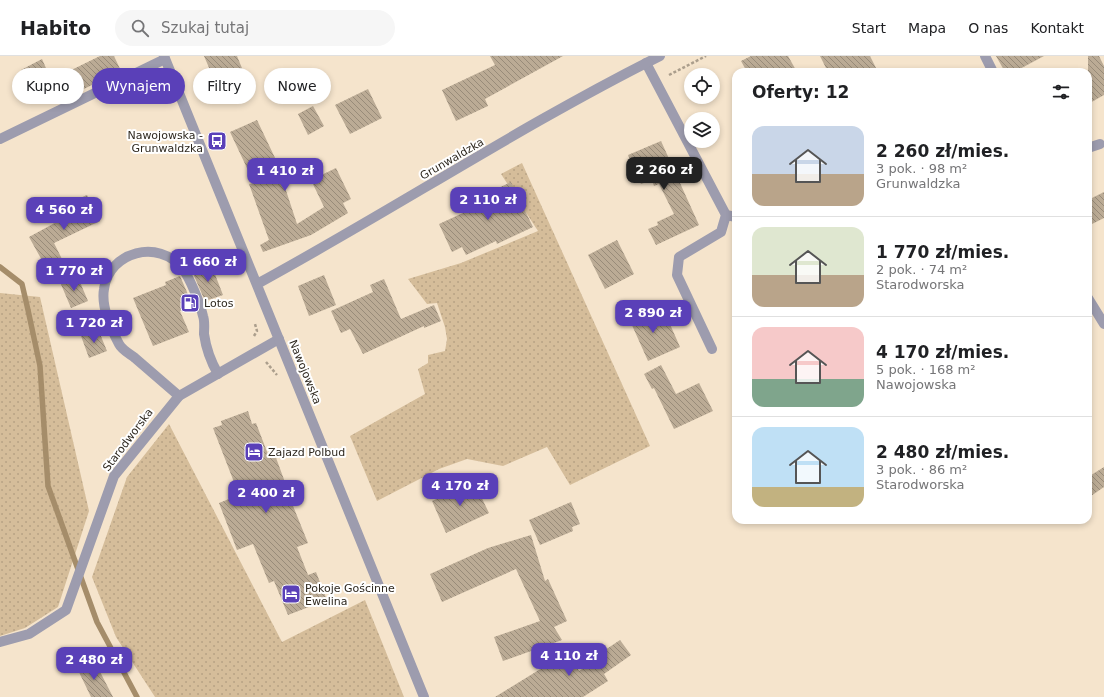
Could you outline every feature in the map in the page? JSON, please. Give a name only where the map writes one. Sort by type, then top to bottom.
[{"type":"street","name":"Grunwaldzka","points":[[258,284],[599,86],[660,56]]},
{"type":"street","points":[[984,56],[991,68]]},
{"type":"street","points":[[0,139],[165,58]]},
{"type":"street","name":"Nawojowska","points":[[165,58],[258,284],[279,340],[424,697]]},
{"type":"street","points":[[646,63],[726,215],[721,232],[679,257],[677,275],[712,349]]},
{"type":"street","points":[[1092,147],[1103,145]]},
{"type":"street","points":[[726,215],[732,217]]},
{"type":"street","points":[[179,396],[120,346],[106,312],[104,289],[113,268],[121,260],[142,251],[154,251],[175,260],[183,269],[203,316],[204,335],[212,363],[218,374]]},
{"type":"street","points":[[1092,304],[1104,324]]},
{"type":"street","name":"Starodworska","points":[[0,642],[28,634],[66,610],[114,476],[179,396],[279,340]]},
{"type":"path","points":[[668,76],[706,56]]},
{"type":"path","points":[[249,341],[253,337]]},
{"type":"shaded area","points":[[522,163],[650,446],[570,485],[547,447],[503,466],[467,459],[439,469],[377,501],[350,436],[425,394],[418,369],[428,363],[428,355],[445,351],[447,339],[445,327],[437,303],[427,304],[408,279],[461,263],[538,231],[501,174]]},
{"type":"shaded area","points":[[0,293],[40,297],[89,511],[58,607],[25,628],[0,636]]},
{"type":"shaded area","points":[[169,424],[282,642],[365,600],[404,697],[155,697],[116,637],[92,577],[127,477]]},
{"type":"building","points":[[100,56],[114,56],[120,68],[92,68],[92,85],[84,89],[84,68],[76,68]]},
{"type":"building","points":[[204,56],[237,56],[242,68],[209,68]]},
{"type":"building","points":[[490,56],[563,56],[485,99],[488,106],[456,121],[442,90],[495,65]]},
{"type":"building","points":[[751,56],[788,56],[795,68],[745,68],[741,61]]},
{"type":"building","points":[[820,56],[870,56],[876,68],[826,68]]},
{"type":"building","points":[[996,56],[1044,56],[1022,68],[1003,68]]},
{"type":"building","points":[[1088,56],[1099,56],[1104,66],[1104,95],[1092,102],[1092,68],[1088,68]]},
{"type":"building","points":[[42,59],[46,68],[25,68]]},
{"type":"building","points":[[368,89],[382,118],[350,134],[335,105]]},
{"type":"building","points":[[313,106],[324,126],[308,135],[298,114]]},
{"type":"building","points":[[257,120],[276,160],[297,224],[324,207],[311,180],[336,168],[351,199],[343,203],[348,213],[311,235],[263,252],[260,245],[269,240],[249,184],[254,183],[230,132]]},
{"type":"building","points":[[661,141],[699,225],[656,245],[648,229],[658,225],[657,222],[674,214],[659,184],[654,186],[652,180],[641,184],[628,155]]},
{"type":"building","points":[[511,182],[533,227],[497,244],[496,241],[466,255],[462,247],[452,252],[439,224],[478,206],[475,199]]},
{"type":"building","points":[[1104,192],[1104,218],[1092,224],[1092,198]]},
{"type":"building","points":[[87,195],[100,221],[54,243],[65,265],[49,273],[29,237],[62,219],[60,214],[66,211],[64,205]]},
{"type":"building","points":[[617,240],[634,274],[605,289],[588,255]]},
{"type":"building","points":[[211,264],[223,295],[205,301],[192,271]]},
{"type":"building","points":[[77,275],[88,301],[71,308],[60,282]]},
{"type":"building","points":[[324,275],[336,305],[309,316],[298,286]]},
{"type":"building","points":[[180,276],[193,306],[180,311],[189,332],[153,346],[133,298],[166,285],[165,282]]},
{"type":"building","points":[[384,279],[401,319],[434,305],[441,321],[424,328],[424,326],[363,354],[350,329],[341,333],[331,311],[373,292],[370,285]]},
{"type":"building","points":[[639,308],[643,314],[656,308],[663,325],[669,322],[680,347],[648,361],[627,314]]},
{"type":"building","points":[[98,329],[107,351],[89,358],[81,336]]},
{"type":"building","points":[[661,365],[676,394],[699,383],[713,411],[674,429],[654,388],[652,389],[644,374]]},
{"type":"building","points":[[248,411],[252,424],[256,423],[269,457],[275,455],[286,485],[285,486],[308,543],[297,547],[308,575],[316,572],[327,600],[288,615],[274,581],[269,583],[253,544],[237,550],[219,503],[239,495],[213,428],[222,425],[221,421]]},
{"type":"building","points":[[1104,467],[1104,487],[1092,495],[1092,474]]},
{"type":"building","points":[[474,482],[489,513],[446,533],[432,501]]},
{"type":"building","points":[[571,502],[580,524],[572,527],[573,531],[540,545],[529,520]]},
{"type":"building","points":[[531,535],[545,581],[548,579],[567,621],[554,627],[562,640],[503,661],[494,637],[540,621],[516,569],[442,602],[430,574],[488,548]]},
{"type":"building","points":[[620,640],[631,655],[604,674],[608,681],[583,697],[495,697],[568,652],[579,671],[607,653],[605,650]]},
{"type":"building","points":[[94,660],[113,697],[91,697],[77,668]]},
{"type":"waterway","points":[[0,267],[22,284],[28,310],[40,366],[48,486],[97,622],[137,697]]},
{"type":"place","name":"Nawojowska - Grunwaldzka","points":[[217,141]]},
{"type":"place","name":"Lotos","points":[[190,303]]},
{"type":"place","name":"Zajazd Polbud","points":[[254,452]]},
{"type":"place","name":"Pokoje Gościnne Ewelina","points":[[291,594]]}]
